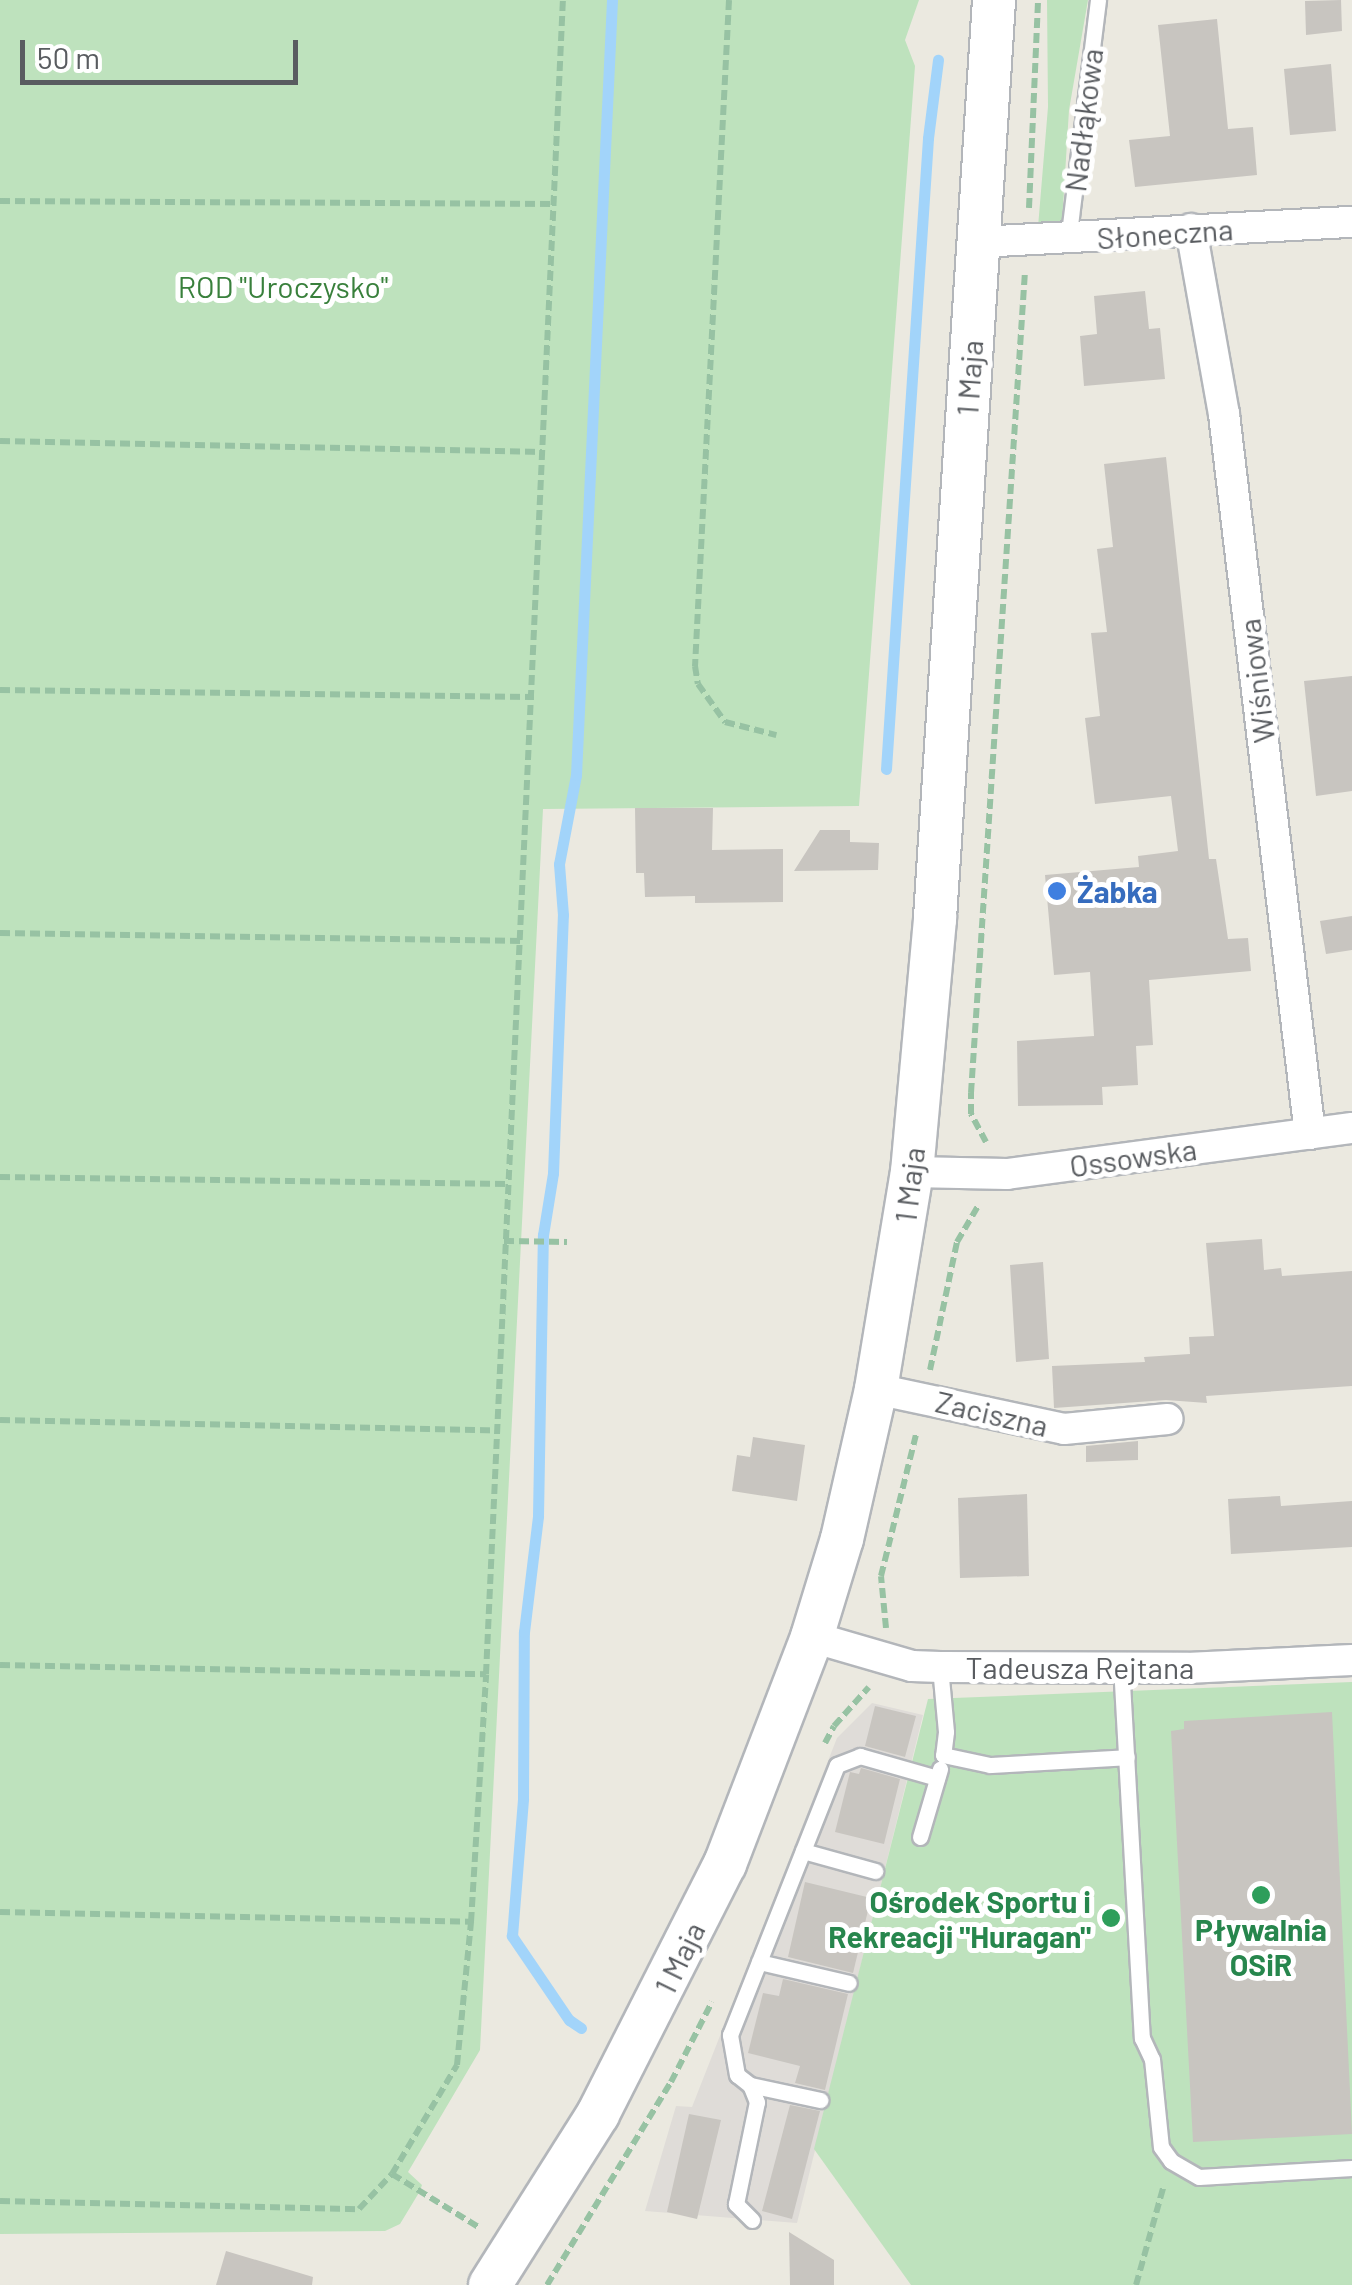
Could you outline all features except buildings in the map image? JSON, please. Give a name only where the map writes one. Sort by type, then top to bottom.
[{"type":"main road","name":"1 Maja","points":[[490,2285],[598,2114],[641,2036],[725,1864],[812,1637],[842,1538],[876,1389],[912,1172],[935,918],[994,0]]},
{"type":"street","name":"Słoneczna","points":[[979,242],[1352,222]]},
{"type":"street","name":"Wiśniowa","points":[[1191,230],[1224,414],[1310,1134]]},
{"type":"street","name":"Ossowska","points":[[912,1172],[1006,1174],[1352,1128]]},
{"type":"street","name":"Zaciszna","points":[[876,1389],[1064,1429],[1168,1420]]},
{"type":"street","name":"Tadeusza Rejtana","points":[[812,1637],[900,1663],[940,1667],[1187,1668],[1352,1660]]},
{"type":"lane","name":"Nadłąkowa","points":[[1068,240],[1098,0]]},
{"type":"lane","points":[[1122,1666],[1142,2038],[1152,2059],[1157,2133],[1170,2161],[1199,2176],[1352,2168]]},
{"type":"lane","points":[[920,1837],[946,1732],[940,1667]]},
{"type":"lane","points":[[943,1754],[990,1765],[1127,1757]]},
{"type":"lane","points":[[820,2100],[750,2085],[737,2075],[730,2035],[837,1765],[860,1756],[937,1778]]},
{"type":"lane","points":[[803,1851],[875,1871]]},
{"type":"lane","points":[[759,1962],[849,1983]]},
{"type":"lane","points":[[750,2085],[757,2102],[756,2124],[736,2204],[752,2220]]},
{"type":"path","points":[[0,2201],[359,2209],[392,2174],[457,2065],[472,1922],[486,1674],[504,1240],[534,697],[563,0]]},
{"type":"path","points":[[729,0],[695,666],[698,684],[725,722],[776,735]]},
{"type":"path","points":[[986,1148],[985,1134],[971,1114],[1038,88],[1038,0]]},
{"type":"path","points":[[0,200],[555,204]]},
{"type":"path","points":[[0,441],[542,452]]},
{"type":"path","points":[[0,690],[534,697]]},
{"type":"path","points":[[0,933],[521,941]]},
{"type":"path","points":[[0,1178],[508,1184]]},
{"type":"path","points":[[504,1240],[567,1242]]},
{"type":"path","points":[[0,1420],[498,1430]]},
{"type":"path","points":[[0,1665],[486,1674]]},
{"type":"path","points":[[823,1747],[834,1726],[864,1698],[872,1680]]},
{"type":"path","points":[[0,1912],[472,1922]]},
{"type":"path","points":[[547,2285],[670,2082],[718,1990]]},
{"type":"path","points":[[1136,2285],[1170,2161]]},
{"type":"path","points":[[392,2174],[480,2228]]},
{"type":"shaded area","points":[[872,1703],[923,1715],[797,2223],[645,2211],[676,2106],[692,2107],[837,1738]]},
{"type":"green space","name":"ROD \"Uroczysko\"","points":[[0,0],[919,0],[905,40],[915,66],[859,806],[543,809],[480,2050],[408,2172],[422,2185],[420,2191],[400,2224],[385,2231],[0,2234]]},
{"type":"green space","points":[[1047,0],[1088,0],[1069,110],[1062,223],[1056,230],[1038,227],[1048,107]]},
{"type":"green space","name":"Ośrodek Sportu i Rekreacji \"Huragan\"","points":[[1352,1682],[1352,2285],[911,2285],[814,2149],[928,1699]]},
{"type":"waterway","points":[[581,2028],[569,2020],[512,1936],[523,1798],[524,1632],[538,1516],[543,1235],[553,1173],[563,915],[559,864],[576,775],[612,0]]},
{"type":"waterway","points":[[886,769],[928,138],[938,60]]},
{"type":"place","name":"Żabka","points":[[1057,891]]},
{"type":"place","name":"Pływalnia OSiR","points":[[1261,1895]]},
{"type":"place","name":"Ośrodek Sportu i Rekreacji \"Huragan\"","points":[[1111,1918]]}]
